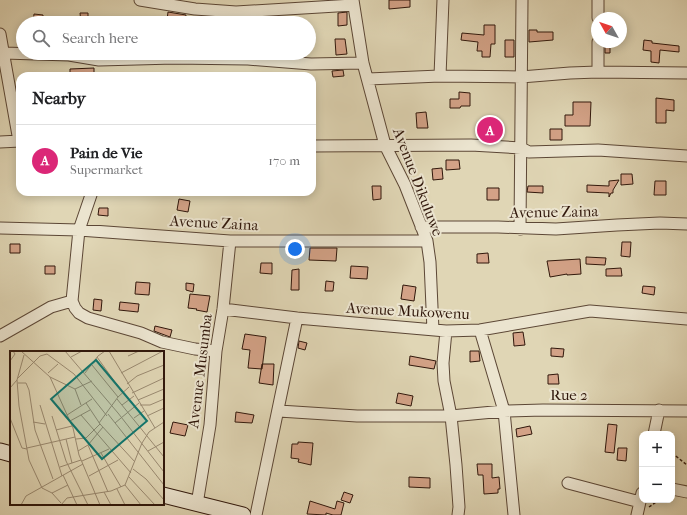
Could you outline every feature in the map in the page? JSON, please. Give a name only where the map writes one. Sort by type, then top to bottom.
[{"type":"street","points":[[140,0],[195,9],[236,12],[353,2]]},
{"type":"street","points":[[440,76],[443,0]]},
{"type":"street","points":[[520,229],[522,0]]},
{"type":"street","points":[[598,0],[598,12]]},
{"type":"street","name":"Avenue Dikuluwe","points":[[353,2],[363,63],[385,144],[405,185],[426,241],[430,262],[433,330]]},
{"type":"street","points":[[0,34],[16,119]]},
{"type":"street","points":[[598,48],[598,72]]},
{"type":"street","points":[[4,53],[16,53]]},
{"type":"street","points":[[99,60],[120,60]]},
{"type":"street","points":[[261,60],[311,64],[363,63]]},
{"type":"street","points":[[368,79],[440,76],[521,77],[598,72],[687,73]]},
{"type":"street","points":[[0,142],[16,141]]},
{"type":"street","points":[[316,146],[385,144],[471,145],[520,148],[529,152],[598,150],[687,156]]},
{"type":"street","points":[[91,196],[79,230],[72,301],[79,313],[88,318],[162,342],[195,349],[216,351]]},
{"type":"street","name":"Avenue Zaina","points":[[421,227],[556,229],[660,223],[687,224]]},
{"type":"street","name":"Avenue Zaina","points":[[0,228],[79,230],[230,241],[426,241]]},
{"type":"street","name":"Avenue Musumba","points":[[197,504],[210,425],[216,351],[223,309],[230,241]]},
{"type":"street","points":[[0,336],[51,307],[72,301]]},
{"type":"street","name":"Avenue Mukowenu","points":[[223,309],[297,318],[446,331],[480,330],[590,310],[687,319]]},
{"type":"street","points":[[256,515],[279,411],[297,318]]},
{"type":"street","points":[[480,330],[504,411],[514,515]]},
{"type":"street","points":[[446,331],[443,364],[444,381],[451,416],[457,472],[458,515]]},
{"type":"street","points":[[655,431],[659,410]]},
{"type":"street","name":"Rue 2","points":[[279,411],[357,416],[451,416],[504,411],[687,411]]},
{"type":"street","points":[[0,451],[10,454]]},
{"type":"street","points":[[568,483],[639,497]]},
{"type":"street","points":[[675,490],[687,492]]},
{"type":"street","points":[[164,495],[243,515]]},
{"type":"street","points":[[638,515],[640,503]]},
{"type":"path","points":[[675,455],[687,465]]},
{"type":"building","points":[[389,0],[410,0],[410,7],[389,9]]},
{"type":"building","points":[[168,12],[186,15],[186,16],[168,16]]},
{"type":"building","points":[[347,12],[347,25],[338,26],[338,13]]},
{"type":"building","points":[[80,13],[88,13],[88,16],[80,16]]},
{"type":"building","points":[[34,14],[43,15],[43,16],[34,16]]},
{"type":"building","points":[[484,25],[495,25],[495,44],[491,44],[490,57],[482,57],[482,51],[477,51],[478,42],[461,40],[462,33],[484,35]]},
{"type":"building","points":[[529,30],[537,30],[537,32],[553,32],[553,40],[529,42]]},
{"type":"building","points":[[335,39],[345,39],[347,54],[336,55]]},
{"type":"building","points":[[505,40],[514,40],[514,57],[505,57]]},
{"type":"building","points":[[644,40],[652,41],[652,43],[679,46],[679,52],[660,50],[659,63],[651,62],[651,51],[643,50]]},
{"type":"building","points":[[605,48],[610,48],[610,53],[605,53]]},
{"type":"building","points":[[94,68],[94,72],[70,72],[70,69]]},
{"type":"building","points":[[343,70],[344,76],[333,77],[332,71]]},
{"type":"building","points":[[459,92],[470,93],[470,106],[450,108],[450,99],[459,99]]},
{"type":"building","points":[[656,98],[674,100],[674,111],[666,110],[666,123],[656,123]]},
{"type":"building","points":[[573,102],[591,102],[590,126],[565,126],[565,115],[573,115]]},
{"type":"building","points":[[426,112],[428,128],[417,128],[416,113]]},
{"type":"building","points":[[498,119],[499,135],[482,136],[481,120]]},
{"type":"building","points":[[550,129],[562,129],[562,140],[550,140]]},
{"type":"building","points":[[446,160],[459,160],[460,169],[446,170]]},
{"type":"building","points":[[442,168],[443,179],[433,180],[432,169]]},
{"type":"building","points":[[621,174],[632,174],[633,184],[621,185]]},
{"type":"building","points":[[619,180],[613,190],[613,193],[611,193],[609,197],[609,193],[587,192],[587,185],[609,186],[609,181]]},
{"type":"building","points":[[655,181],[666,181],[666,195],[654,195]]},
{"type":"building","points":[[372,186],[381,186],[381,199],[373,200]]},
{"type":"building","points":[[528,186],[543,186],[543,193],[527,192]]},
{"type":"building","points":[[487,188],[499,188],[499,200],[487,200]]},
{"type":"building","points":[[179,199],[190,201],[188,212],[177,210]]},
{"type":"building","points":[[99,208],[108,208],[108,216],[98,215]]},
{"type":"building","points":[[622,242],[631,242],[630,257],[621,256]]},
{"type":"building","points":[[10,244],[20,244],[20,253],[10,253]]},
{"type":"building","points":[[310,248],[337,248],[336,261],[309,260]]},
{"type":"building","points":[[488,253],[489,263],[477,263],[477,254]]},
{"type":"building","points":[[586,257],[606,258],[605,265],[586,264]]},
{"type":"building","points":[[580,259],[581,274],[567,274],[550,277],[547,261]]},
{"type":"building","points":[[261,263],[272,263],[272,274],[260,273]]},
{"type":"building","points":[[45,266],[55,266],[55,274],[45,274]]},
{"type":"building","points":[[351,266],[368,267],[367,279],[350,278]]},
{"type":"building","points":[[621,268],[622,276],[606,276],[606,269]]},
{"type":"building","points":[[299,269],[299,290],[291,290],[292,270]]},
{"type":"building","points":[[326,281],[334,282],[333,291],[325,291]]},
{"type":"building","points":[[136,282],[150,283],[149,295],[135,294]]},
{"type":"building","points":[[186,283],[194,284],[193,292],[186,290]]},
{"type":"building","points":[[403,285],[416,287],[414,301],[401,299]]},
{"type":"building","points":[[643,286],[655,287],[654,295],[642,293]]},
{"type":"building","points":[[190,294],[210,296],[207,312],[188,308]]},
{"type":"building","points":[[94,299],[102,300],[101,311],[93,310]]},
{"type":"building","points":[[120,302],[139,304],[138,312],[119,310]]},
{"type":"building","points":[[155,326],[172,330],[170,337],[154,331]]},
{"type":"building","points":[[523,332],[525,345],[514,346],[513,333]]},
{"type":"building","points":[[245,334],[266,337],[262,369],[248,368],[250,350],[242,349]]},
{"type":"building","points":[[299,341],[307,343],[305,350],[298,348]]},
{"type":"building","points":[[551,348],[564,349],[563,357],[551,356]]},
{"type":"building","points":[[470,351],[479,351],[480,361],[470,362]]},
{"type":"building","points":[[410,356],[436,361],[434,369],[409,365]]},
{"type":"building","points":[[262,364],[274,364],[273,385],[259,383]]},
{"type":"building","points":[[558,374],[559,384],[548,384],[548,375]]},
{"type":"building","points":[[398,393],[413,396],[411,406],[396,403]]},
{"type":"building","points":[[236,412],[254,415],[252,423],[235,422]]},
{"type":"building","points":[[173,422],[188,425],[185,436],[170,433]]},
{"type":"building","points":[[608,424],[617,425],[614,453],[605,452]]},
{"type":"building","points":[[530,426],[532,434],[517,437],[516,429]]},
{"type":"building","points":[[298,442],[313,443],[311,465],[298,462],[299,459],[291,458],[292,444],[298,444]]},
{"type":"building","points":[[618,448],[627,448],[626,461],[617,460]]},
{"type":"building","points":[[477,464],[492,464],[492,478],[499,477],[500,489],[498,489],[498,493],[484,494],[483,475],[478,475]]},
{"type":"building","points":[[409,477],[430,478],[430,488],[409,487]]},
{"type":"building","points":[[344,492],[353,495],[350,503],[341,500]]},
{"type":"building","points":[[310,501],[335,509],[337,501],[344,503],[341,515],[326,513],[326,515],[307,514]]},
{"type":"place","name":"Pain de Vie","points":[[490,130]]}]
